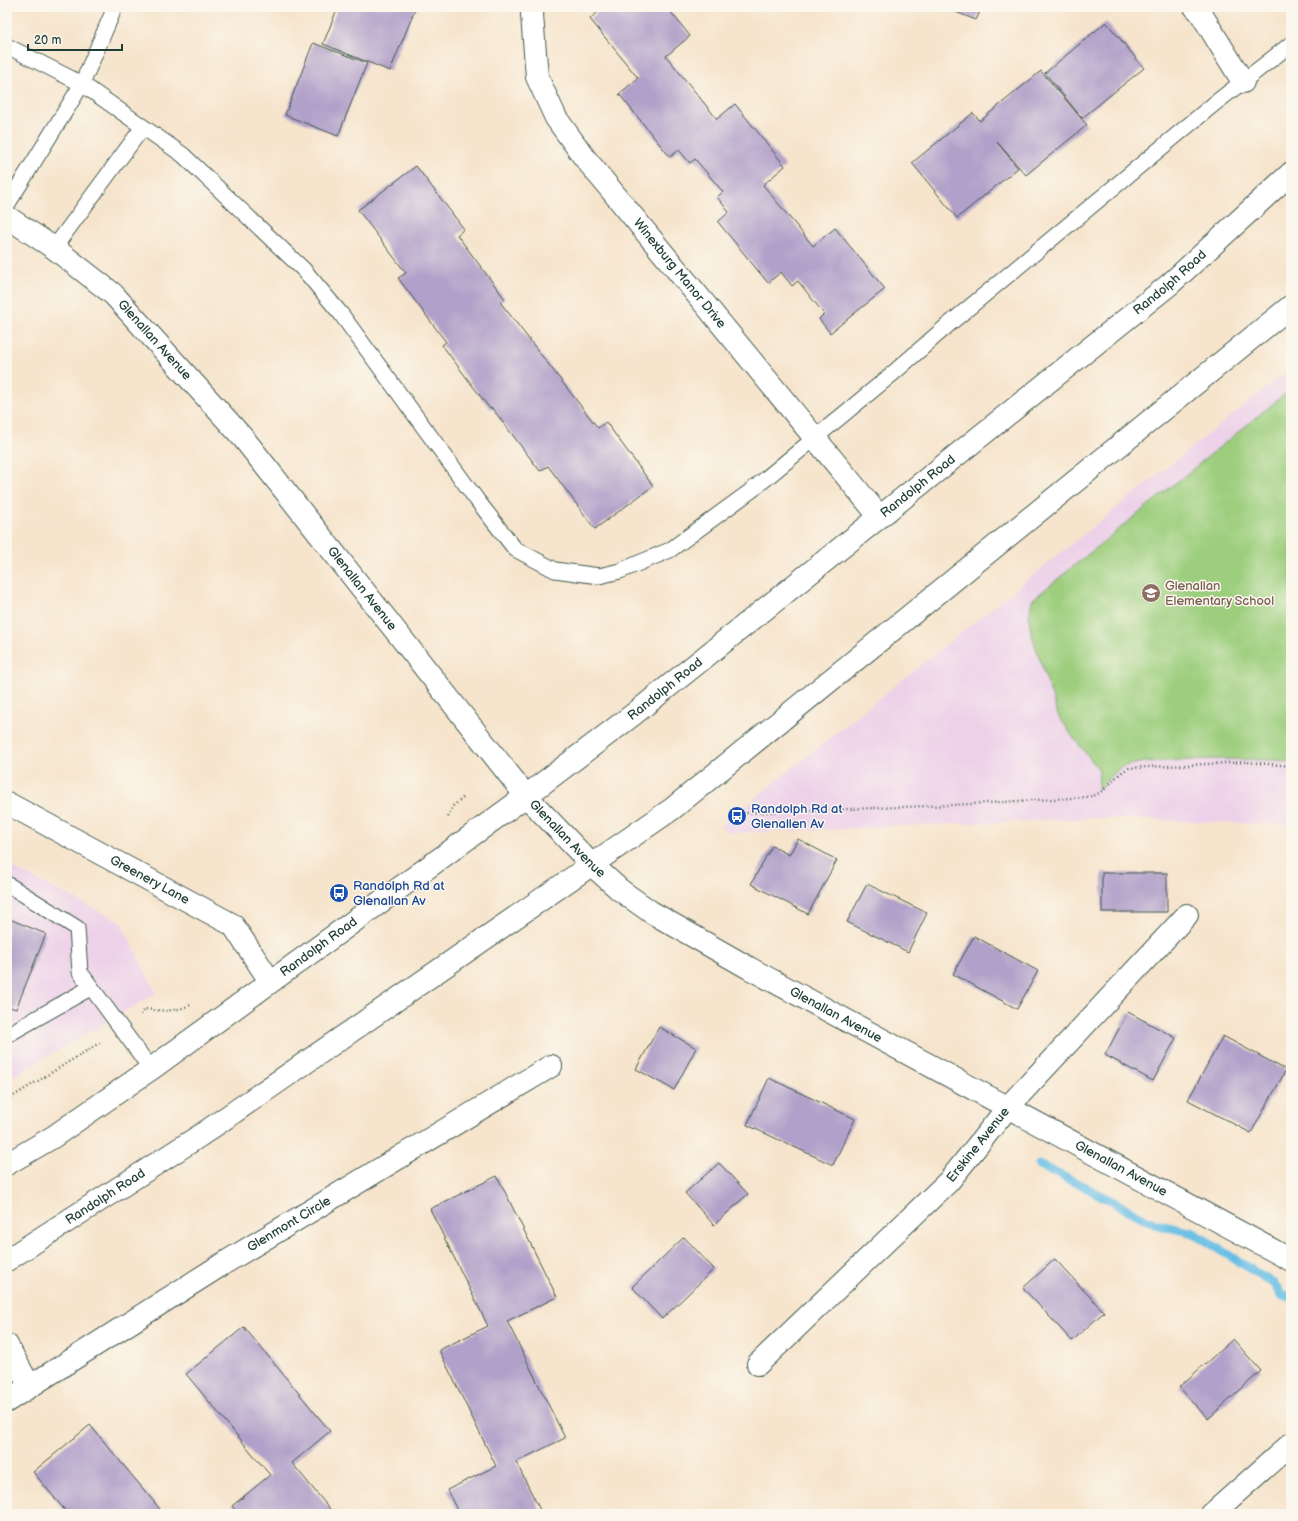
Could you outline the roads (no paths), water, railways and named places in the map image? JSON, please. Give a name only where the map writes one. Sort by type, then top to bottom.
[{"type":"street","name":"Winexburg Manor Drive","points":[[533,7],[532,15],[537,77],[556,118],[584,157],[814,439],[879,516]]},
{"type":"street","points":[[1195,7],[1200,12],[1243,82]]},
{"type":"street","name":"Randolph Road","points":[[7,1164],[53,1137],[151,1069],[526,796],[634,714],[1170,284],[1291,173]]},
{"type":"street","name":"Glenallan Avenue","points":[[7,218],[54,248],[113,294],[244,439],[526,796],[592,866],[620,890],[651,912],[749,968],[1009,1106],[1291,1260]]},
{"type":"street","name":"Randolph Road","points":[[7,1260],[201,1135],[592,866],[672,809],[1291,306]]},
{"type":"street","name":"Greenery Lane","points":[[7,803],[233,925],[270,981]]},
{"type":"street","name":"Erskine Avenue","points":[[758,1364],[949,1181],[1009,1106],[1187,915]]},
{"type":"street","name":"Glenmont Circle","points":[[7,1401],[221,1265],[551,1066]]},
{"type":"street","points":[[7,1345],[29,1386]]},
{"type":"street","points":[[1212,1514],[1291,1444]]},
{"type":"lane","points":[[7,204],[82,84],[115,7]]},
{"type":"lane","points":[[7,46],[82,84],[183,156],[304,270],[341,314],[476,500],[516,549],[555,570],[600,576],[620,571],[670,550],[752,490],[891,375],[954,320],[1291,44]]},
{"type":"lane","points":[[54,248],[143,127]]},
{"type":"lane","points":[[7,884],[77,928],[80,972],[90,988],[151,1069]]},
{"type":"lane","points":[[7,1035],[90,988]]},
{"type":"waterway","points":[[1039,1165],[1091,1190],[1155,1224],[1194,1233],[1274,1284],[1283,1296],[1291,1297]]},
{"type":"place","name":"Glenallan Elementary School","points":[[1151,593]]},
{"type":"place","name":"Randolph Rd at Glenallen Av","points":[[737,816]]},
{"type":"place","name":"Randolph Rd at Glenallan Av","points":[[339,893]]}]
